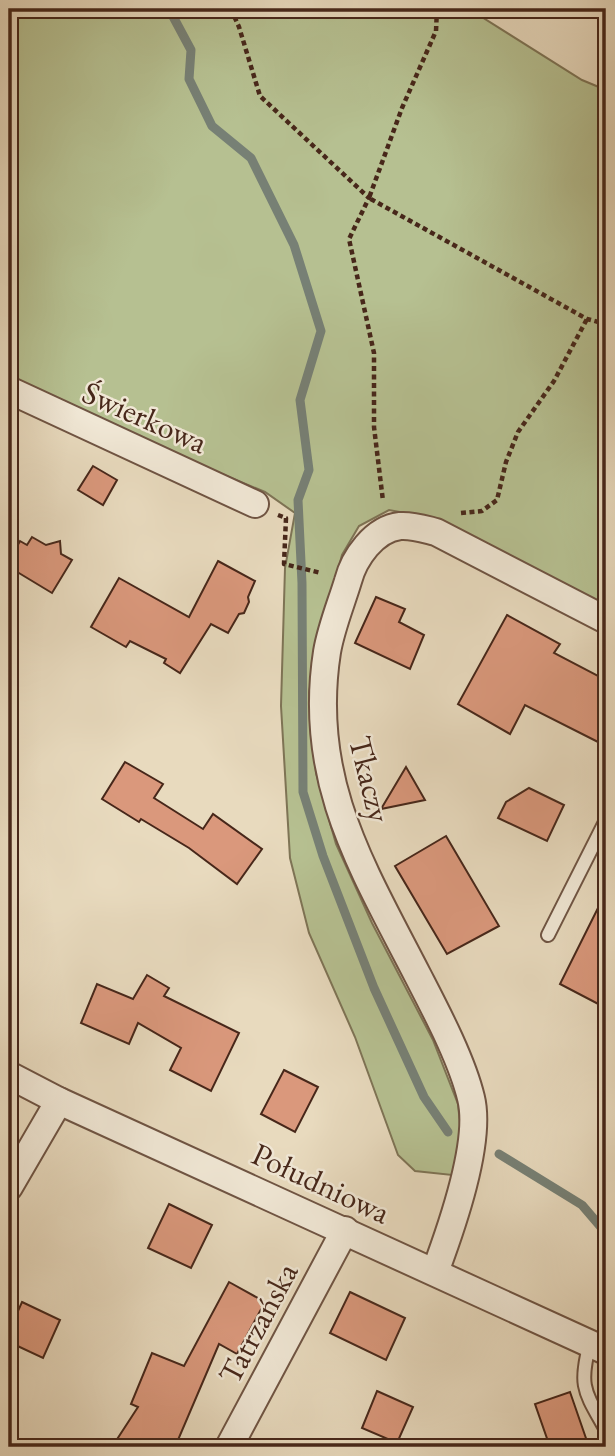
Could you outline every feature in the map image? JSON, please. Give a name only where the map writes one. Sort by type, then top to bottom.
[{"type":"street","name":"Świerkowa","points":[[9,390],[255,504]]},
{"type":"street","points":[[386,530],[401,526],[436,532],[606,620]]},
{"type":"street","name":"Tkaczy","points":[[386,530],[358,556],[350,573],[328,649],[322,711],[329,775],[354,851],[425,989],[459,1063],[471,1099],[473,1136],[451,1231],[435,1272]]},
{"type":"street","name":"Południowa","points":[[9,1074],[60,1101],[598,1347]]},
{"type":"street","points":[[9,1187],[60,1101]]},
{"type":"street","name":"Tatrzańska","points":[[229,1447],[345,1230]]},
{"type":"lane","points":[[548,935],[606,821]]},
{"type":"lane","points":[[598,1347],[583,1377],[588,1398],[606,1430]]},
{"type":"path","points":[[230,9],[239,27],[260,96],[369,198],[587,319],[606,324]]},
{"type":"path","points":[[386,530],[374,427],[374,353],[349,239],[369,198],[402,108],[436,31],[437,9]]},
{"type":"path","points":[[419,527],[445,514],[482,511],[497,500],[506,462],[518,432],[554,381],[587,319]]},
{"type":"path","points":[[255,504],[286,518],[284,564],[310,569]]},
{"type":"green space","points":[[9,9],[469,9],[582,80],[606,90],[606,608],[427,517],[389,510],[359,526],[342,555],[315,657],[309,693],[316,773],[336,844],[372,923],[433,1040],[458,1104],[461,1134],[452,1175],[415,1171],[398,1155],[355,1037],[309,933],[290,858],[281,706],[285,568],[295,513],[265,492],[122,432],[9,377]]},
{"type":"building","points":[[93,466],[117,480],[103,505],[78,490]]},
{"type":"building","points":[[32,537],[46,545],[60,541],[61,554],[72,560],[52,593],[9,567],[9,561],[20,541],[27,545]]},
{"type":"building","points":[[218,561],[255,581],[248,597],[249,602],[228,633],[211,624],[180,673],[164,663],[166,659],[130,641],[126,647],[91,627],[119,578],[189,617]]},
{"type":"building","points":[[376,597],[405,609],[399,622],[424,635],[410,669],[355,643]]},
{"type":"building","points":[[507,615],[560,644],[554,653],[606,680],[606,746],[525,705],[510,734],[458,704]]},
{"type":"building","points":[[125,762],[163,784],[154,798],[203,829],[213,814],[262,849],[237,884],[189,848],[102,799]]},
{"type":"building","points":[[406,767],[425,800],[381,809]]},
{"type":"building","points":[[529,788],[564,805],[547,841],[498,818],[506,802]]},
{"type":"building","points":[[446,836],[499,926],[447,954],[395,866]]},
{"type":"building","points":[[606,892],[606,1008],[560,984]]},
{"type":"building","points":[[147,975],[169,988],[164,996],[239,1033],[211,1091],[170,1070],[181,1048],[138,1023],[129,1044],[81,1023],[97,984],[133,999]]},
{"type":"building","points":[[284,1070],[318,1087],[295,1132],[261,1114]]},
{"type":"building","points":[[169,1204],[212,1225],[191,1268],[148,1248]]},
{"type":"building","points":[[229,1282],[265,1302],[237,1354],[219,1344],[175,1447],[112,1447],[138,1407],[131,1404],[152,1353],[184,1366]]},
{"type":"building","points":[[350,1292],[405,1318],[386,1360],[330,1333]]},
{"type":"building","points":[[22,1302],[60,1320],[43,1358],[9,1342],[9,1331]]},
{"type":"building","points":[[377,1391],[413,1407],[397,1443],[362,1428]]},
{"type":"building","points":[[570,1392],[589,1447],[550,1447],[535,1404]]},
{"type":"waterway","points":[[169,9],[191,50],[189,79],[212,126],[251,158],[294,245],[321,331],[300,400],[309,470],[298,500],[302,583],[303,792],[323,856],[374,988],[424,1097],[448,1132]]},
{"type":"waterway","points":[[499,1154],[582,1205],[606,1233]]}]
